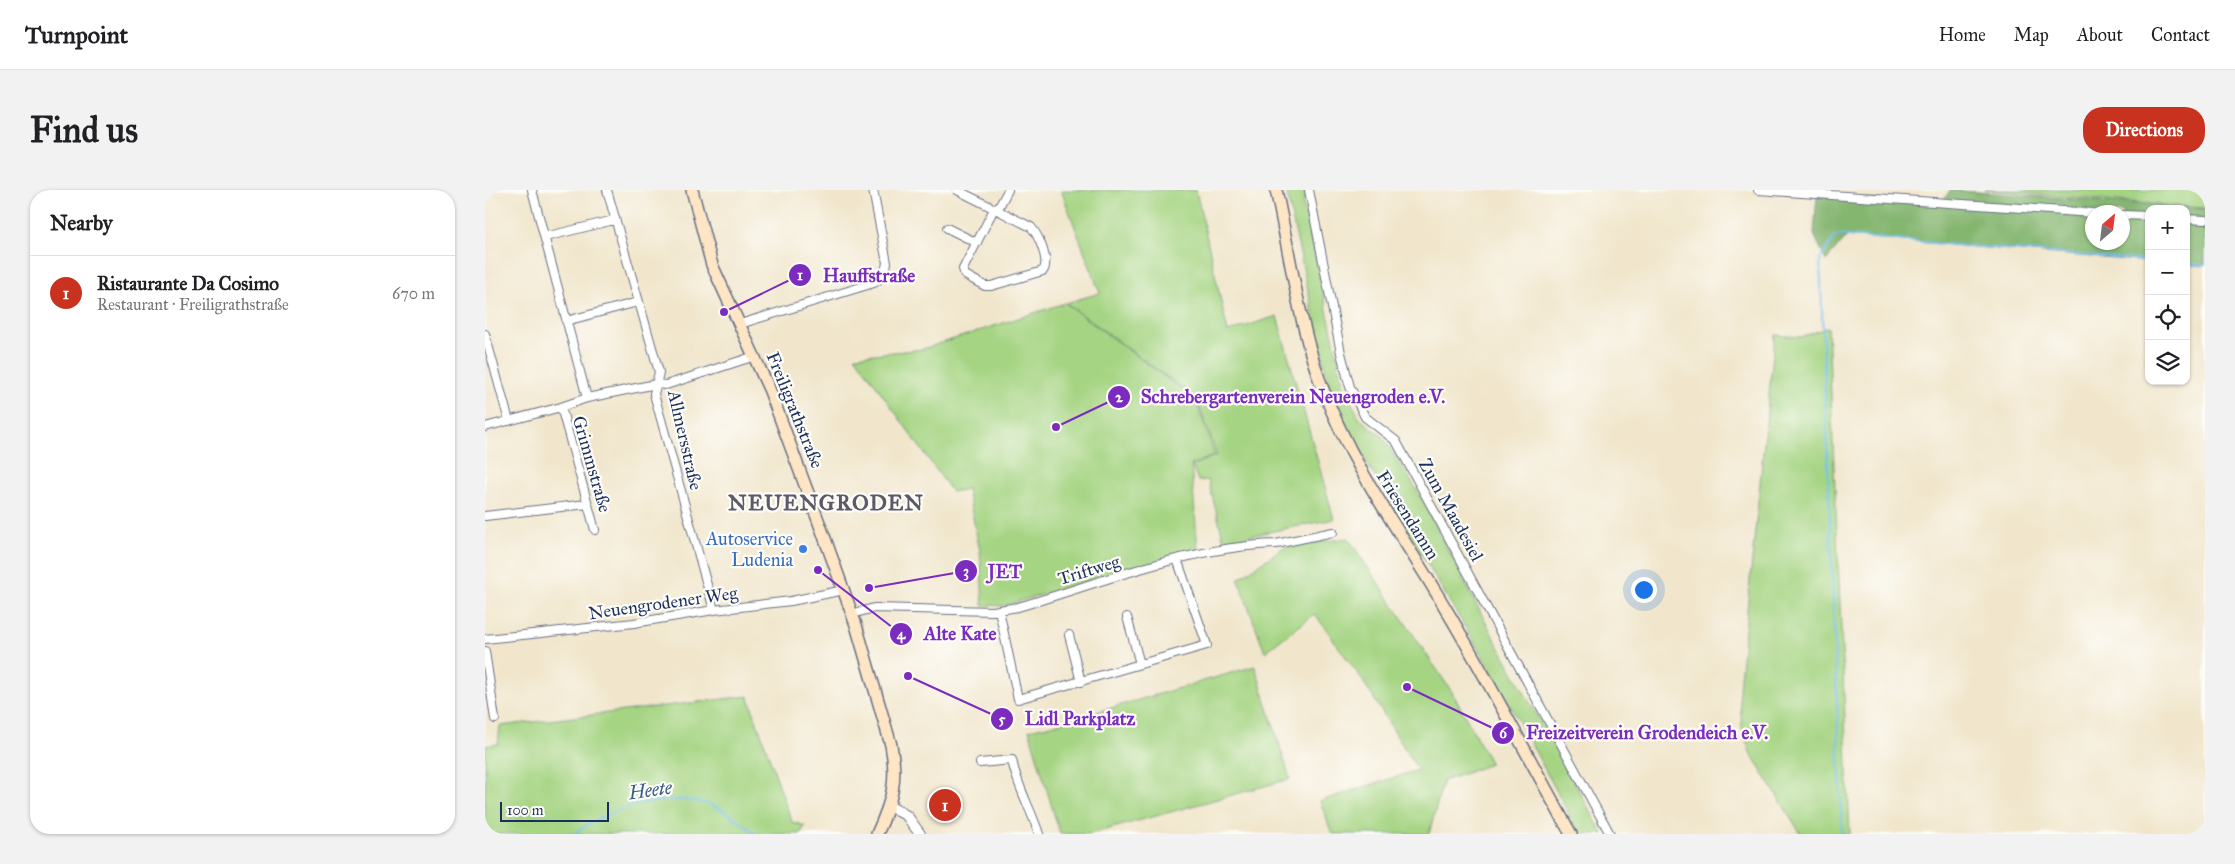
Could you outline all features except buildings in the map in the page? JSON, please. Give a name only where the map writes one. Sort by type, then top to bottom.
[{"type":"main road","name":"Freiligrathstraße","points":[[692,190],[712,265],[755,356],[781,419],[844,590],[891,745],[895,776],[889,806],[877,834]]},
{"type":"main road","name":"Friesendamm","points":[[1276,190],[1311,348],[1323,391],[1345,443],[1372,492],[1450,615],[1571,834]]},
{"type":"street","points":[[532,190],[587,398]]},
{"type":"street","name":"Allmersstraße","points":[[607,190],[614,220],[659,372],[655,394],[714,610]]},
{"type":"street","points":[[740,324],[759,316],[874,283],[884,276],[887,264],[873,190]]},
{"type":"street","points":[[957,190],[996,209],[1031,227],[1037,234],[1046,267],[1043,271],[985,286],[965,275],[963,269],[996,209],[1008,190]]},
{"type":"street","name":"Zum Maadesiel","points":[[1309,190],[1309,199],[1341,353],[1350,387],[1361,412],[1371,423],[1396,441],[1611,834]]},
{"type":"street","points":[[1758,190],[2085,211]]},
{"type":"street","points":[[2130,215],[2145,216]]},
{"type":"street","points":[[2190,219],[2205,220]]},
{"type":"street","points":[[545,237],[614,220]]},
{"type":"street","points":[[947,228],[977,243]]},
{"type":"street","points":[[566,321],[638,302]]},
{"type":"street","points":[[485,334],[509,421]]},
{"type":"street","points":[[485,427],[561,407],[587,398],[656,384],[666,385],[755,356]]},
{"type":"street","name":"Grimmstraße","points":[[561,407],[595,530]]},
{"type":"street","points":[[485,516],[587,504]]},
{"type":"street","name":"Triftweg","points":[[852,614],[874,608],[915,611],[999,610],[1018,607],[1222,548],[1267,543],[1276,544],[1333,532]]},
{"type":"street","points":[[999,610],[1018,699],[1081,682],[1207,644],[1177,560]]},
{"type":"street","name":"Neuengrodener Weg","points":[[485,639],[583,629],[791,601],[844,590]]},
{"type":"street","points":[[1127,617],[1140,664]]},
{"type":"street","points":[[1069,635],[1081,682]]},
{"type":"street","points":[[485,651],[495,719]]},
{"type":"street","points":[[980,763],[1012,760],[1015,777],[1031,810],[1039,834]]},
{"type":"street","points":[[889,806],[907,816],[920,834]]},
{"type":"green space","points":[[1061,190],[1196,190],[1228,332],[1277,316],[1334,519],[1224,541],[1208,480],[1198,481],[1192,466],[1217,455],[1197,399],[1066,303],[1100,293]]},
{"type":"green space","points":[[1286,190],[1307,190],[1303,203],[1345,390],[1360,419],[1382,436],[1417,490],[1494,638],[1603,834],[1580,834],[1492,672],[1352,438],[1330,390]]},
{"type":"green space","points":[[1950,190],[2151,205],[2145,205],[2145,262],[1847,236],[1826,261],[1814,234],[1817,195],[1941,205]]},
{"type":"green space","points":[[1985,190],[2205,190],[2205,208],[2190,207],[2190,205],[2168,205]]},
{"type":"green space","points":[[2190,208],[2205,209],[2205,266],[2190,265]]},
{"type":"green space","points":[[1065,303],[1196,400],[1215,455],[1191,465],[1198,550],[1003,606],[983,605],[980,551],[967,489],[952,492],[855,356],[923,349]]},
{"type":"green space","points":[[1828,327],[1850,834],[1801,834],[1750,752],[1742,728],[1739,689],[1775,335],[1802,337]]},
{"type":"green space","points":[[1348,538],[1452,692],[1491,764],[1443,781],[1429,834],[1332,834],[1320,801],[1418,770],[1363,681],[1315,614],[1265,652],[1238,579],[1284,547]]},
{"type":"green space","points":[[1255,666],[1290,779],[1091,834],[1060,834],[1029,730],[1056,724]]},
{"type":"green space","points":[[748,696],[792,822],[805,826],[800,834],[485,834],[485,746],[498,744],[500,726]]},
{"type":"waterway","points":[[1842,834],[1820,259],[1836,235],[2145,261]]},
{"type":"waterway","points":[[2190,264],[2205,265]]},
{"type":"waterway","name":"Heete","points":[[574,834],[605,815],[624,808],[664,800],[684,800],[719,808],[757,834]]},
{"type":"place","name":"Hauffstraße","points":[[724,312]]},
{"type":"place","name":"Schrebergartenverein Neuengroden e.V.","points":[[1056,427]]},
{"type":"place","name":"Autoservice Ludenia","points":[[803,549]]},
{"type":"place","name":"Alte Kate","points":[[818,570]]},
{"type":"place","name":"JET","points":[[869,588]]},
{"type":"place","name":"Lidl Parkplatz","points":[[908,676]]},
{"type":"place","name":"Freizeitverein Grodendeich e.V.","points":[[1407,687]]},
{"type":"place","name":"Ristaurante Da Cosimo","points":[[945,805]]},
{"type":"district","name":"NEUENGRODEN","points":[[826,502]]}]
